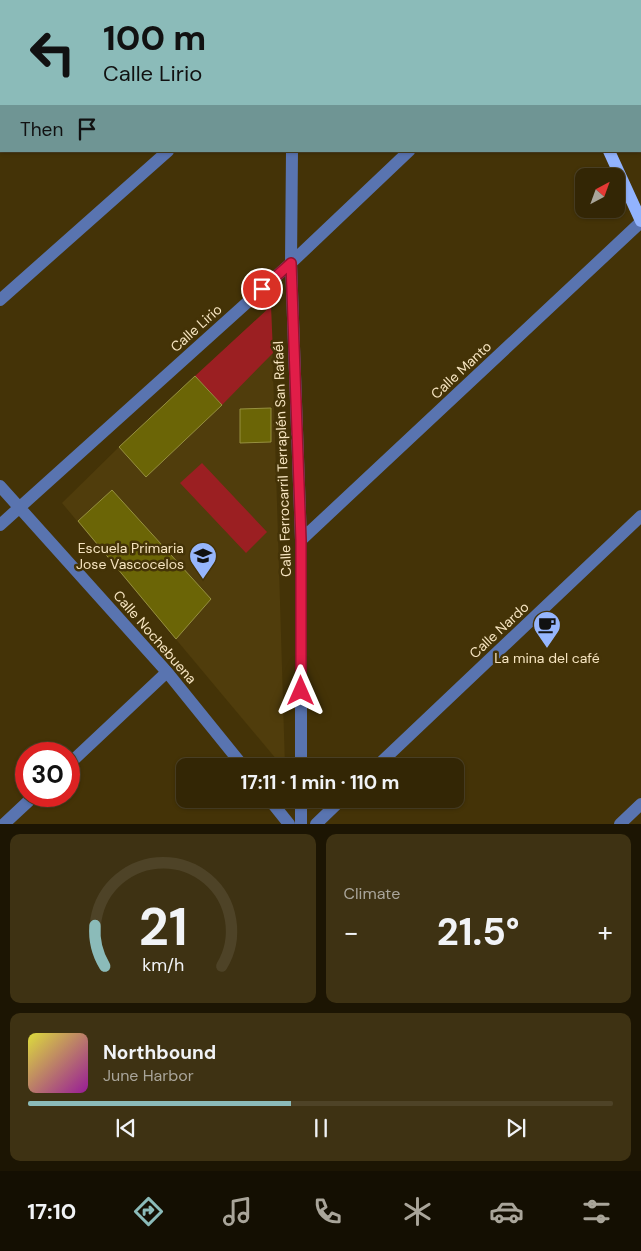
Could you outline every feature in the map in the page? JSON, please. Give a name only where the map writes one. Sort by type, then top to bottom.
[{"type":"main road","points":[[609,152],[641,221]]},
{"type":"street","points":[[0,300],[167,152]]},
{"type":"street","name":"Calle Ferrocarril Terraplén San Rafaél","points":[[292,152],[291,263],[301,540],[301,758]]},
{"type":"street","name":"Calle Lirio","points":[[0,525],[291,263],[408,152]]},
{"type":"street","name":"Calle Manto","points":[[301,540],[641,221]]},
{"type":"street","name":"Calle Nochebuena","points":[[0,486],[168,672],[237,758]]},
{"type":"street","name":"Calle Nardo","points":[[385,758],[641,516]]},
{"type":"street","points":[[80,754],[168,672]]},
{"type":"street","points":[[620,824],[641,804]]},
{"type":"street","points":[[4,824],[22,807]]},
{"type":"street","points":[[276,808],[289,824]]},
{"type":"street","points":[[301,808],[301,824]]},
{"type":"street","points":[[316,824],[333,808]]},
{"type":"shaded area","name":"Escuela Primaria Jose Vascocelos","points":[[271,306],[285,758],[275,758],[62,503],[119,447]]},
{"type":"shaded area","points":[[271,306],[273,353],[222,405],[195,376]]},
{"type":"shaded area","points":[[202,463],[267,532],[246,553],[180,483]]},
{"type":"building","points":[[195,376],[222,405],[146,477],[119,447]]},
{"type":"building","points":[[271,408],[271,442],[240,443],[240,409]]},
{"type":"building","points":[[112,490],[211,599],[176,639],[78,521]]},
{"type":"place","name":"Escuela Primaria Jose Vascocelos","points":[[203,580]]},
{"type":"place","name":"La mina del café","points":[[547,649]]},
{"type":"route","points":[[262,289],[291,263],[301,540],[301,691]]}]
